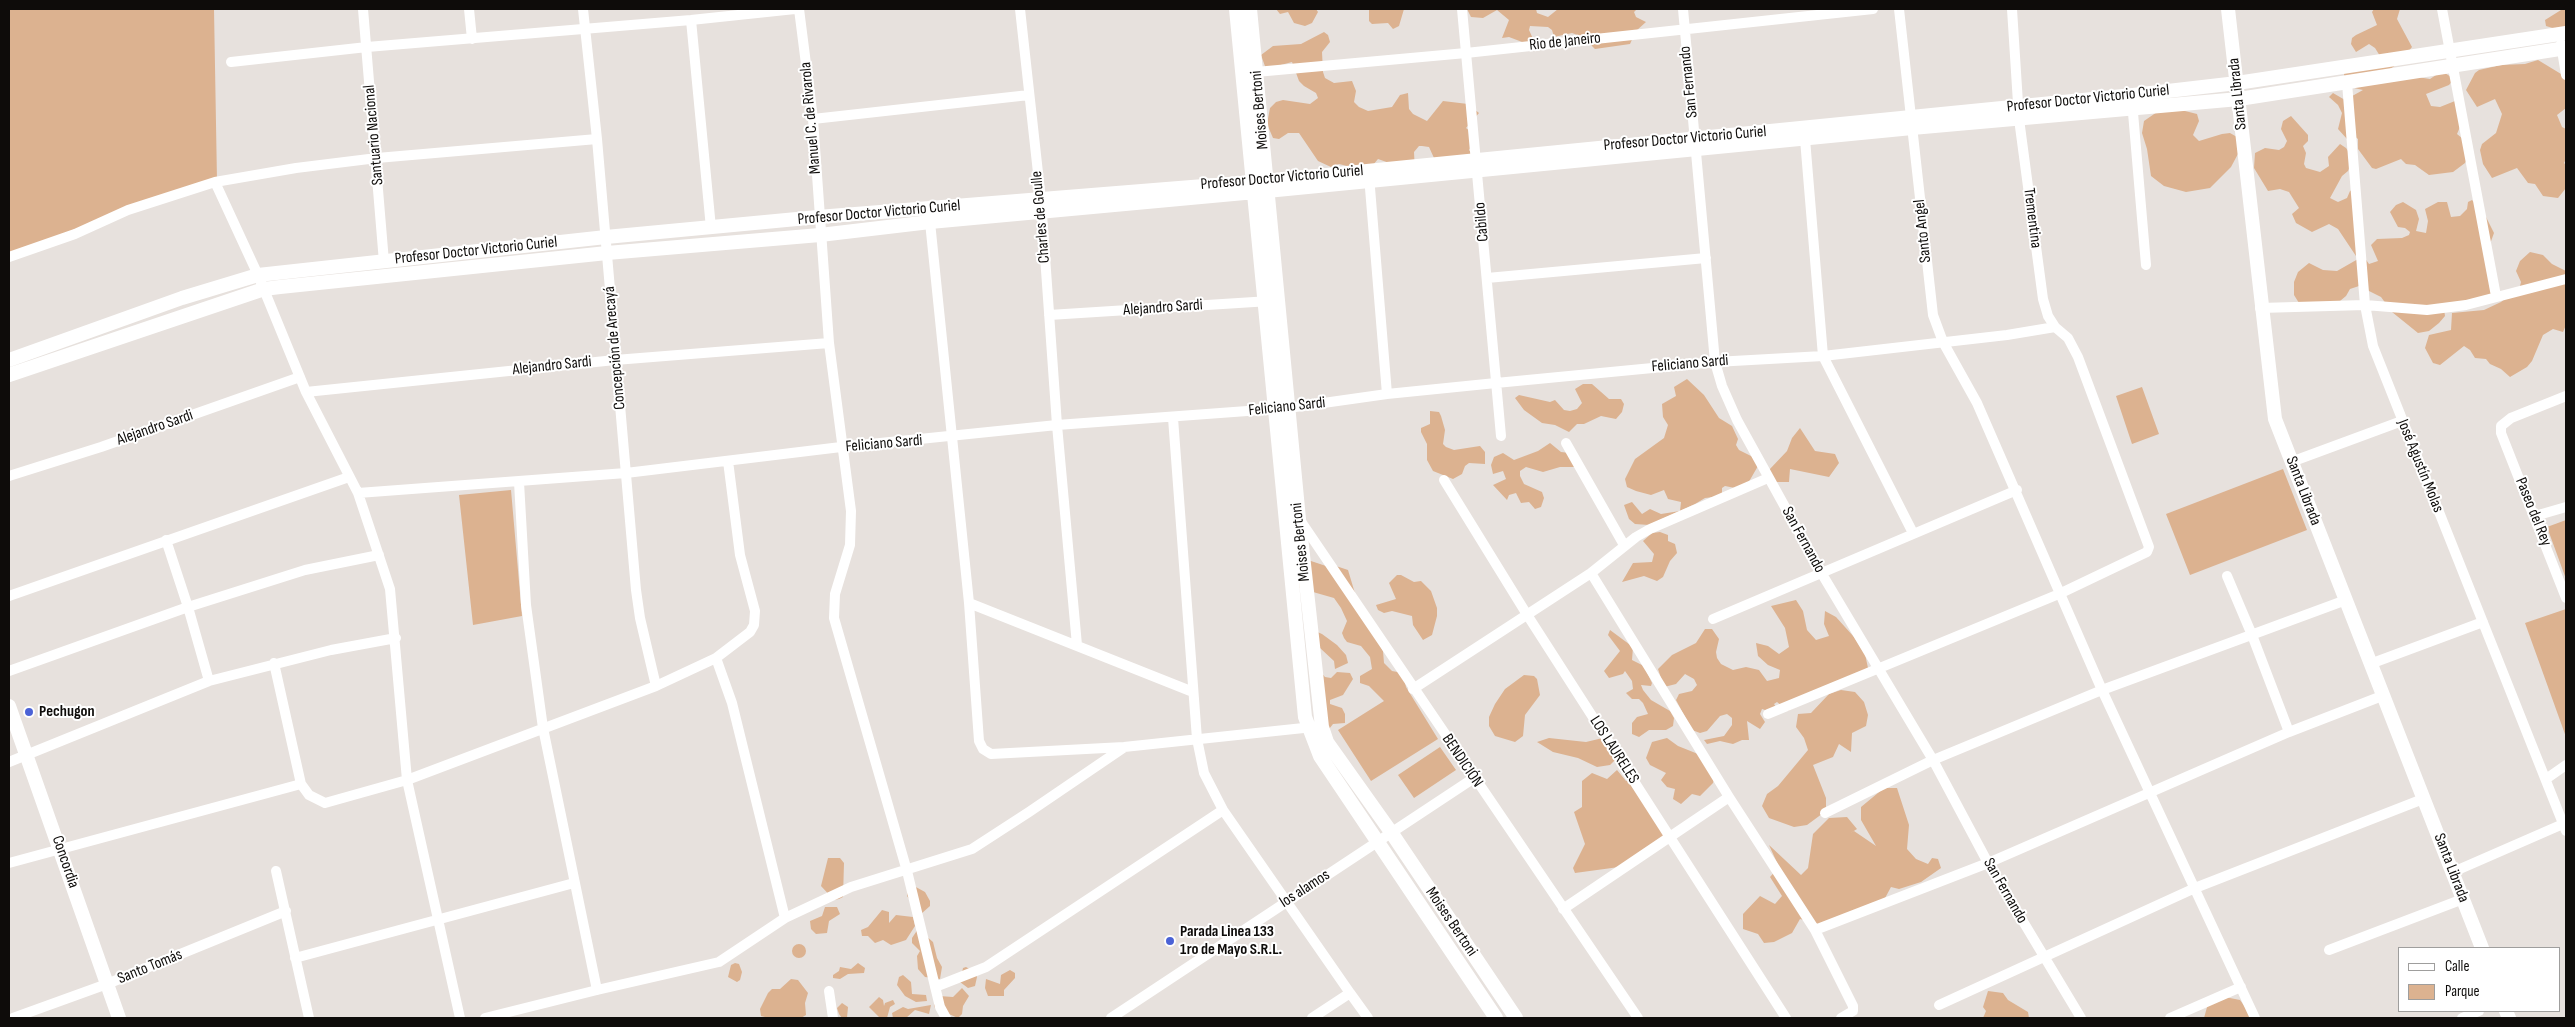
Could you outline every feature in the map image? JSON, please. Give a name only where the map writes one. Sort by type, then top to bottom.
[{"type":"main road","name":"Moises Bertoni","points":[[1236,9],[1259,186],[1270,301],[1274,408],[1305,717],[1327,742],[1391,832],[1516,1018]]},
{"type":"main road","name":"Moises Bertoni","points":[[1250,9],[1256,72],[1259,186]]},
{"type":"main road","name":"Santa Librada","points":[[2228,9],[2260,308],[2275,419],[2482,947]]},
{"type":"main road","name":"Profesor Doctor Victorio Curiel","points":[[2019,113],[2132,95],[2237,83],[2450,52],[2563,33]]},
{"type":"main road","name":"Profesor Doctor Victorio Curiel","points":[[9,375],[264,289],[607,253],[819,226],[2019,113],[2132,109],[2239,100],[2564,48]]},
{"type":"main road","name":"Profesor Doctor Victorio Curiel","points":[[1695,144],[1805,138],[1912,123]]},
{"type":"main road","name":"Profesor Doctor Victorio Curiel","points":[[9,360],[182,298],[258,276],[606,237],[711,228],[930,222],[1042,206]]},
{"type":"main road","name":"Moises Bertoni","points":[[1270,301],[1288,408],[1299,519],[1315,727],[1320,756],[1496,1018]]},
{"type":"main road","name":"Concordia","points":[[9,706],[119,1018]]},
{"type":"street","name":"Santuario Nacional","points":[[363,9],[377,158],[384,262]]},
{"type":"street","points":[[469,9],[472,39]]},
{"type":"street","name":"Concepción de Arecayá","points":[[583,9],[606,237],[615,360],[638,609],[656,686]]},
{"type":"street","points":[[231,62],[367,47],[691,20],[795,9]]},
{"type":"street","name":"Manuel C. de Rivarola","points":[[800,9],[813,119],[828,343]]},
{"type":"street","name":"Charles de Goulle","points":[[1020,9],[1042,206],[1057,425],[1077,645]]},
{"type":"street","name":"Cabildo","points":[[1462,9],[1501,436]]},
{"type":"street","name":"San Fernando","points":[[1683,9],[1715,362],[1729,403],[1768,478],[1822,574],[1933,760],[1988,863],[2080,1018]]},
{"type":"street","name":"Rio de Janeiro","points":[[1256,72],[1466,53],[1874,9]]},
{"type":"street","name":"Santo Angel","points":[[1899,9],[1929,294],[1933,315],[1943,342],[1977,402],[2017,490],[2059,594],[2102,690],[2255,1018]]},
{"type":"street","name":"Trementina","points":[[2012,9],[2019,113],[2043,299],[2048,316],[2055,327],[2068,338],[2078,357],[2149,547],[2146,552],[2059,594]]},
{"type":"street","points":[[2442,9],[2496,296]]},
{"type":"street","points":[[691,20],[711,228]]},
{"type":"street","points":[[2563,33],[2566,75]]},
{"type":"street","name":"José Agustín Molas","points":[[2347,83],[2365,305],[2373,346],[2565,828]]},
{"type":"street","points":[[813,119],[1029,95]]},
{"type":"street","points":[[2132,95],[2146,265]]},
{"type":"street","points":[[1805,138],[1823,356],[1913,533]]},
{"type":"street","points":[[9,257],[74,234],[128,210],[215,182],[296,168],[377,158],[597,139]]},
{"type":"street","points":[[1368,175],[1387,394]]},
{"type":"street","points":[[215,182],[264,289],[306,392],[358,493],[390,589],[396,638],[407,780],[460,1018]]},
{"type":"street","points":[[930,222],[950,438],[969,603],[979,741],[983,749],[991,754],[1124,747],[1315,727]]},
{"type":"street","points":[[1486,278],[1706,258]]},
{"type":"street","points":[[2260,308],[2365,305],[2427,310],[2466,305],[2566,279]]},
{"type":"street","name":"Alejandro Sardi","points":[[1049,315],[1270,301]]},
{"type":"street","name":"Feliciano Sardi","points":[[358,493],[626,473],[842,447],[950,438],[1057,425],[1173,418],[1288,408],[1387,394],[1496,383],[1715,362],[1823,356],[2055,327]]},
{"type":"street","points":[[828,343],[851,512],[850,545],[835,594],[834,618],[906,871],[935,987],[946,1018]]},
{"type":"street","name":"Alejandro Sardi","points":[[306,392],[615,360],[828,343]]},
{"type":"street","name":"Alejandro Sardi","points":[[9,476],[101,447],[300,377]]},
{"type":"street","name":"Paseo del Rey","points":[[2566,396],[2511,418],[2501,426],[2501,433],[2566,598]]},
{"type":"street","points":[[1173,418],[1197,739],[1204,773],[1223,810],[1368,1018]]},
{"type":"street","points":[[2291,462],[2402,421]]},
{"type":"street","points":[[1566,443],[1624,545]]},
{"type":"street","points":[[274,663],[302,784],[309,795],[325,803],[407,780],[656,686],[716,658],[750,632],[754,625],[755,611],[740,554],[728,461]]},
{"type":"street","points":[[9,596],[349,477]]},
{"type":"street","points":[[1413,688],[1591,573],[1624,545],[1650,529],[1768,478]]},
{"type":"street","name":"LOS LAURELES","points":[[1444,480],[1526,614],[1786,1018]]},
{"type":"street","points":[[519,482],[526,605],[542,728],[596,990]]},
{"type":"street","points":[[1713,619],[2017,490]]},
{"type":"street","name":"BENDICIÓN","points":[[1284,506],[1299,519],[1638,1018]]},
{"type":"street","points":[[2535,516],[2566,507]]},
{"type":"street","points":[[166,540],[188,606],[209,681]]},
{"type":"street","points":[[9,671],[188,606],[304,570],[379,555]]},
{"type":"street","points":[[1591,573],[1729,797],[1815,930],[1853,1006],[1853,1011],[1841,1018]]},
{"type":"street","points":[[2227,576],[2289,732]]},
{"type":"street","points":[[1768,714],[2059,594]]},
{"type":"street","points":[[1825,813],[1933,760],[2102,690],[2346,600]]},
{"type":"street","points":[[969,603],[1194,692]]},
{"type":"street","points":[[2370,664],[2483,622]]},
{"type":"street","points":[[9,762],[209,681],[274,663],[396,638]]},
{"type":"street","points":[[716,658],[732,703],[784,918]]},
{"type":"street","points":[[1815,930],[1988,863],[2289,732],[2382,696]]},
{"type":"street","points":[[485,1018],[719,962],[784,918],[851,887],[972,849],[1124,747]]},
{"type":"street","points":[[2546,780],[2566,765]]},
{"type":"street","name":"los alamos","points":[[1111,1018],[1474,778]]},
{"type":"street","points":[[9,863],[302,784]]},
{"type":"street","points":[[1563,910],[1729,797]]},
{"type":"street","points":[[1939,1005],[2195,888],[2423,798]]},
{"type":"street","points":[[935,987],[986,967],[1223,810]]},
{"type":"street","points":[[2453,872],[2565,828]]},
{"type":"street","points":[[276,871],[309,1018]]},
{"type":"street","points":[[295,958],[437,921],[519,896],[574,883]]},
{"type":"street","points":[[2329,950],[2463,899]]},
{"type":"street","name":"Santo Tomás","points":[[13,1018],[107,984],[286,911]]},
{"type":"street","points":[[2170,1018],[2241,987]]},
{"type":"street","points":[[829,991],[833,1018]]},
{"type":"street","points":[[1312,1018],[1350,993]]},
{"type":"street","points":[[2462,1018],[2477,1012]]},
{"type":"green space","points":[[9,9],[214,9],[217,181],[9,255]]},
{"type":"green space","points":[[1276,9],[1316,9],[1318,12],[1312,23],[1305,26],[1294,23],[1288,12],[1280,14]]},
{"type":"green space","points":[[1369,9],[1404,9],[1399,26],[1393,29],[1388,23],[1372,24],[1369,21]]},
{"type":"green space","points":[[1467,9],[1536,9],[1537,13],[1548,17],[1558,9],[1637,9],[1634,12],[1636,17],[1646,22],[1636,31],[1630,44],[1595,49],[1583,37],[1572,33],[1554,37],[1552,30],[1548,27],[1530,26],[1529,30],[1534,41],[1530,45],[1509,37],[1502,38],[1509,20],[1497,10],[1483,18],[1471,17]]},
{"type":"green space","points":[[2374,9],[2400,9],[2397,19],[2412,47],[2398,64],[2385,72],[2430,79],[2442,71],[2454,79],[2449,85],[2426,94],[2431,106],[2440,107],[2455,101],[2460,127],[2457,134],[2469,144],[2470,154],[2465,163],[2453,172],[2429,175],[2415,165],[2406,164],[2401,159],[2376,169],[2372,168],[2358,149],[2358,139],[2354,136],[2347,139],[2338,129],[2342,113],[2338,105],[2329,97],[2333,93],[2345,100],[2363,90],[2354,88],[2350,84],[2344,75],[2345,68],[2380,56],[2375,48],[2369,44],[2356,52],[2351,44],[2352,38],[2356,35],[2377,25],[2372,12]]},
{"type":"green space","points":[[2559,9],[2566,9],[2566,32],[2546,26],[2545,20],[2561,10]]},
{"type":"green space","points":[[1324,32],[1328,35],[1330,42],[1322,52],[1325,78],[1334,83],[1352,81],[1356,91],[1354,102],[1359,107],[1368,111],[1392,107],[1400,95],[1408,93],[1409,109],[1413,114],[1427,121],[1443,101],[1468,104],[1479,113],[1466,128],[1471,132],[1472,145],[1469,150],[1473,155],[1434,158],[1429,147],[1419,146],[1414,152],[1415,172],[1378,159],[1373,165],[1347,166],[1339,164],[1331,167],[1318,161],[1299,133],[1288,133],[1279,139],[1273,138],[1267,124],[1270,108],[1276,102],[1283,100],[1310,104],[1318,98],[1316,93],[1299,81],[1292,62],[1266,69],[1261,55],[1273,46],[1301,44]]},
{"type":"green space","points":[[2538,60],[2566,77],[2566,108],[2557,115],[2562,127],[2566,129],[2566,159],[2564,163],[2566,165],[2566,188],[2558,198],[2543,196],[2535,184],[2528,183],[2517,168],[2492,178],[2483,164],[2480,150],[2482,144],[2496,133],[2502,114],[2495,99],[2477,107],[2466,90],[2475,73],[2479,70],[2501,65],[2525,64]]},
{"type":"green space","points":[[2181,110],[2197,114],[2199,121],[2193,135],[2199,141],[2230,133],[2237,137],[2239,152],[2231,167],[2210,188],[2186,192],[2164,186],[2151,176],[2147,149],[2142,133],[2144,121],[2157,112]]},
{"type":"green space","points":[[2291,116],[2308,135],[2308,141],[2303,146],[2306,153],[2304,164],[2306,168],[2320,172],[2329,166],[2328,157],[2340,144],[2346,148],[2353,158],[2348,171],[2342,176],[2330,198],[2338,202],[2347,198],[2350,191],[2355,188],[2362,254],[2369,264],[2378,261],[2371,245],[2377,239],[2402,238],[2409,235],[2410,232],[2405,228],[2398,227],[2390,212],[2396,205],[2403,202],[2416,210],[2419,219],[2416,231],[2426,233],[2428,221],[2425,209],[2438,202],[2447,202],[2451,217],[2460,216],[2467,209],[2468,202],[2472,200],[2483,211],[2494,233],[2490,244],[2492,295],[2444,309],[2445,316],[2439,323],[2429,331],[2418,333],[2392,312],[2381,297],[2359,286],[2350,289],[2346,296],[2334,306],[2299,303],[2294,295],[2294,282],[2298,272],[2309,263],[2323,270],[2337,271],[2358,259],[2338,229],[2329,224],[2312,232],[2296,223],[2292,214],[2299,208],[2289,192],[2280,189],[2268,191],[2254,168],[2255,153],[2265,148],[2279,150],[2284,147],[2287,141],[2281,129],[2283,121]]},
{"type":"green space","points":[[2530,252],[2543,255],[2552,264],[2566,271],[2566,325],[2563,332],[2553,329],[2543,335],[2532,361],[2527,367],[2510,377],[2501,369],[2490,364],[2486,359],[2475,358],[2470,350],[2464,346],[2440,365],[2433,363],[2425,348],[2429,335],[2451,330],[2452,313],[2484,310],[2501,302],[2520,286],[2521,282],[2516,271],[2520,261]]},
{"type":"green space","points":[[1687,379],[1704,395],[1719,418],[1732,426],[1738,439],[1736,445],[1739,450],[1753,457],[1758,466],[1747,485],[1735,488],[1725,486],[1722,488],[1722,496],[1705,498],[1680,511],[1681,502],[1668,499],[1664,490],[1651,495],[1636,491],[1627,487],[1625,479],[1635,459],[1664,438],[1668,425],[1663,417],[1662,404],[1676,396],[1674,387]]},
{"type":"green space","points":[[1583,384],[1592,384],[1609,399],[1621,399],[1624,404],[1622,412],[1616,419],[1601,416],[1584,424],[1577,424],[1569,432],[1555,425],[1542,423],[1524,410],[1515,398],[1519,395],[1550,402],[1555,400],[1564,410],[1570,411],[1577,409],[1582,403],[1575,389]]},
{"type":"green space","points":[[2142,387],[2159,434],[2132,444],[2116,396]]},
{"type":"green space","points":[[1430,411],[1439,412],[1441,416],[1445,430],[1443,444],[1446,447],[1454,450],[1480,446],[1485,452],[1485,464],[1469,463],[1465,466],[1462,474],[1453,479],[1433,471],[1427,460],[1427,444],[1421,432],[1421,428],[1430,424]]},
{"type":"green space","points":[[1800,428],[1815,451],[1835,454],[1839,463],[1829,477],[1790,469],[1789,482],[1776,482],[1769,470],[1787,451],[1792,438]]},
{"type":"green space","points":[[1550,443],[1561,452],[1570,453],[1578,467],[1560,467],[1543,472],[1526,467],[1520,471],[1520,476],[1524,484],[1542,492],[1544,498],[1541,507],[1535,509],[1529,502],[1521,503],[1516,493],[1509,495],[1507,500],[1493,485],[1506,479],[1503,471],[1493,474],[1491,465],[1494,457],[1503,453],[1514,460],[1538,451]]},
{"type":"green space","points":[[2283,469],[2307,530],[2190,575],[2166,514]]},
{"type":"green space","points":[[511,490],[522,616],[473,625],[459,495]]},
{"type":"green space","points":[[1632,502],[1642,514],[1650,509],[1661,514],[1679,511],[1649,525],[1635,524],[1629,519],[1624,505]]},
{"type":"green space","points":[[2566,520],[2566,579],[2547,527]]},
{"type":"green space","points":[[1660,532],[1668,535],[1668,541],[1675,544],[1677,553],[1670,561],[1663,577],[1657,581],[1644,576],[1622,582],[1633,563],[1652,562],[1654,554],[1643,541],[1652,533]]},
{"type":"green space","points":[[1308,560],[1329,567],[1336,566],[1348,570],[1357,600],[1383,651],[1384,663],[1392,671],[1403,673],[1406,687],[1438,739],[1371,781],[1338,730],[1384,701],[1369,686],[1360,683],[1360,676],[1372,669],[1370,657],[1361,646],[1347,642],[1344,638],[1342,633],[1347,621],[1334,598],[1299,588],[1294,583],[1296,568]]},
{"type":"green space","points":[[1397,575],[1401,575],[1414,582],[1421,581],[1431,591],[1437,608],[1437,616],[1432,635],[1423,640],[1413,625],[1412,616],[1392,611],[1384,613],[1378,610],[1376,605],[1396,599],[1389,583]]},
{"type":"green space","points":[[1796,600],[1803,611],[1807,630],[1816,640],[1829,636],[1824,624],[1825,611],[1836,617],[1854,637],[1865,654],[1868,668],[1788,711],[1777,702],[1774,704],[1776,707],[1768,711],[1762,709],[1760,714],[1765,722],[1760,729],[1747,721],[1749,740],[1742,740],[1733,744],[1720,741],[1707,744],[1704,740],[1724,736],[1732,725],[1732,718],[1727,714],[1720,716],[1707,731],[1700,733],[1692,730],[1676,700],[1679,694],[1692,691],[1697,685],[1694,679],[1685,674],[1676,684],[1664,687],[1658,669],[1672,655],[1696,643],[1705,629],[1712,629],[1719,639],[1716,652],[1721,664],[1733,670],[1746,667],[1759,670],[1767,681],[1779,678],[1780,670],[1768,665],[1758,656],[1756,643],[1768,646],[1779,654],[1789,647],[1785,628],[1771,606]]},
{"type":"green space","points":[[2566,609],[2566,737],[2525,623]]},
{"type":"green space","points":[[1610,630],[1633,647],[1632,660],[1644,666],[1652,683],[1651,686],[1641,685],[1643,690],[1651,700],[1670,711],[1674,718],[1673,726],[1666,730],[1649,730],[1639,737],[1632,734],[1632,723],[1637,717],[1648,714],[1639,699],[1632,699],[1626,693],[1633,689],[1632,681],[1625,671],[1623,674],[1609,678],[1604,671],[1620,651],[1608,635]]},
{"type":"green space","points":[[1315,631],[1337,645],[1346,655],[1348,663],[1335,669],[1334,661],[1320,648],[1320,671],[1325,677],[1331,678],[1337,672],[1350,673],[1353,679],[1343,695],[1330,700],[1330,704],[1342,708],[1345,714],[1345,723],[1333,724],[1326,733]]},
{"type":"green space","points":[[1524,675],[1534,676],[1537,679],[1540,695],[1525,715],[1523,736],[1515,742],[1495,736],[1489,726],[1489,717],[1505,689]]},
{"type":"green space","points":[[1841,690],[1855,692],[1864,702],[1868,715],[1866,726],[1852,733],[1851,752],[1839,744],[1833,757],[1813,765],[1826,798],[1826,811],[1807,825],[1794,827],[1769,818],[1762,806],[1767,794],[1778,786],[1808,750],[1804,738],[1796,727],[1798,714],[1811,713],[1829,694]]},
{"type":"green space","points":[[1607,737],[1615,760],[1610,765],[1597,767],[1578,758],[1553,752],[1537,742],[1549,738],[1586,742]]},
{"type":"green space","points":[[1667,738],[1678,746],[1698,754],[1715,776],[1713,783],[1700,796],[1692,794],[1681,804],[1673,799],[1675,789],[1667,787],[1661,780],[1666,773],[1650,765],[1646,758],[1652,742]]},
{"type":"green space","points":[[1440,747],[1456,770],[1414,798],[1398,775]]},
{"type":"green space","points":[[1617,770],[1626,781],[1632,781],[1668,833],[1619,867],[1575,873],[1573,868],[1585,844],[1574,812],[1582,807],[1582,781],[1592,773],[1607,779]]},
{"type":"green space","points":[[1884,788],[1897,788],[1909,825],[1907,849],[1916,859],[1928,864],[1932,858],[1938,859],[1941,868],[1921,882],[1899,889],[1891,887],[1884,900],[1822,925],[1800,919],[1792,933],[1774,942],[1764,943],[1758,934],[1743,929],[1743,914],[1760,896],[1775,904],[1782,896],[1770,877],[1779,867],[1769,845],[1801,875],[1808,868],[1813,834],[1829,818],[1847,817],[1857,829],[1849,834],[1854,831],[1876,846],[1861,820],[1861,807]]},
{"type":"green space","points":[[828,858],[840,858],[844,863],[843,897],[839,899],[834,900],[821,886]]},
{"type":"green space","points":[[914,886],[925,892],[930,901],[930,906],[921,914],[907,896],[908,891]]},
{"type":"green space","points":[[825,907],[837,907],[840,914],[829,921],[827,933],[816,934],[811,929],[810,921],[822,916]]},
{"type":"green space","points":[[882,910],[889,912],[889,923],[896,915],[913,917],[915,926],[906,940],[891,945],[883,940],[875,943],[868,936],[862,936],[861,930],[868,927]]},
{"type":"green space","points":[[918,929],[933,942],[937,958],[942,967],[940,979],[925,977],[918,969],[917,956],[920,951],[912,943],[912,938]]},
{"type":"green space","points":[[799,944],[804,946],[806,951],[804,956],[799,958],[794,956],[792,951],[794,946]]},
{"type":"green space","points":[[858,963],[865,968],[864,973],[848,974],[840,979],[833,978],[833,975],[839,971],[840,967],[851,969]]},
{"type":"green space","points":[[739,964],[742,972],[740,980],[737,982],[728,977],[731,965]]},
{"type":"green space","points":[[966,967],[975,972],[977,977],[975,986],[968,988],[960,982],[963,968]]},
{"type":"green space","points":[[1010,970],[1015,973],[1015,978],[1004,990],[1004,996],[988,996],[985,988],[986,979],[1000,984],[1001,975]]},
{"type":"green space","points":[[903,975],[911,982],[912,994],[926,995],[927,1001],[916,1002],[905,996],[897,985],[899,977]]},
{"type":"green space","points":[[791,979],[798,980],[808,993],[805,1003],[806,1015],[801,1018],[769,1018],[761,1016],[760,1009],[768,993],[772,989],[780,989]]},
{"type":"green space","points":[[962,988],[969,996],[963,1006],[962,1014],[958,1018],[935,1008],[934,1005],[939,996],[953,997]]},
{"type":"green space","points":[[1988,991],[2003,993],[2008,1000],[2028,1012],[2029,1018],[1983,1018],[1986,1011],[1983,1007]]},
{"type":"green space","points":[[879,997],[883,1000],[884,1006],[885,1003],[893,1000],[895,1004],[890,1007],[887,1018],[880,1018],[869,1007]]},
{"type":"green space","points":[[2225,997],[2240,1000],[2253,1018],[2204,1018],[2209,1000]]},
{"type":"green space","points":[[842,1003],[848,1007],[847,1018],[842,1018],[837,1008]]},
{"type":"green space","points":[[931,1005],[929,1014],[915,1010],[906,1018],[893,1018],[892,1013],[903,1007],[908,1009]]},
{"type":"place","name":"Pechugon","points":[[29,712]]},
{"type":"place","name":"Parada Linea 133 1ro de Mayo S.R.L.","points":[[1170,941]]}]
